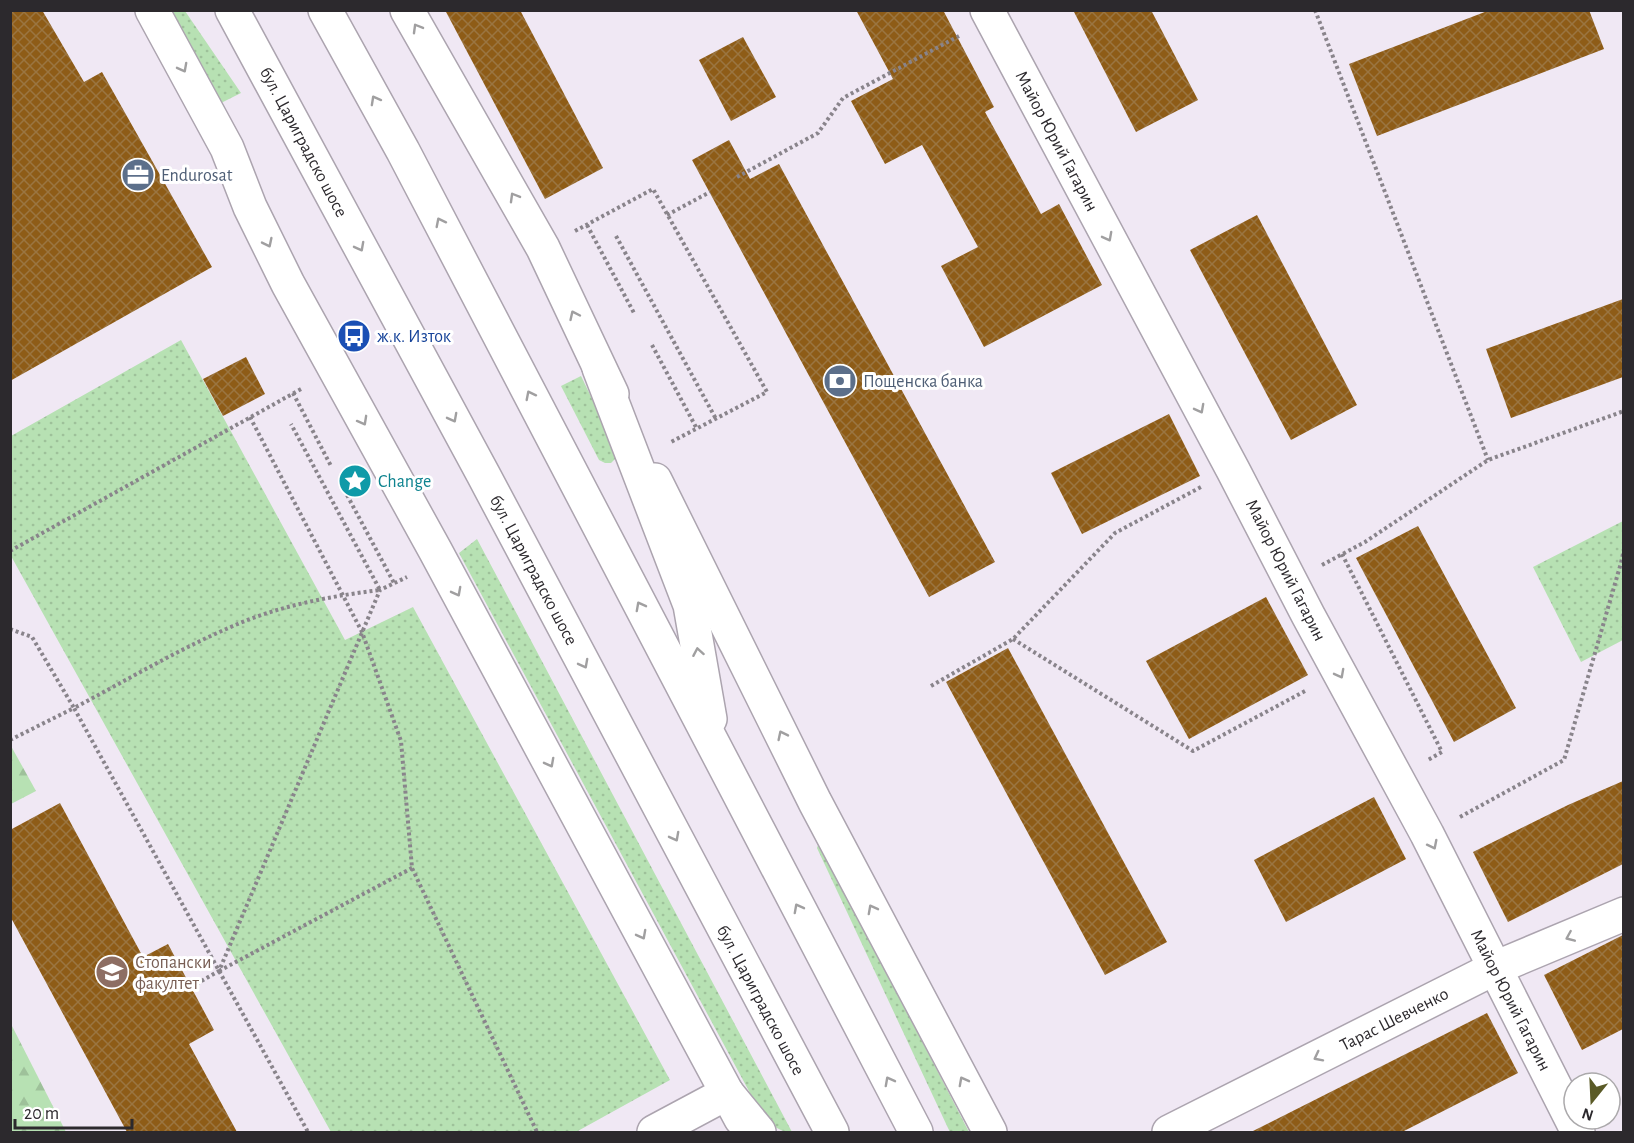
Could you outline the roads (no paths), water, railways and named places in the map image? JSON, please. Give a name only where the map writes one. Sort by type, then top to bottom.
[{"type":"main road","points":[[152,10],[227,148],[250,207],[293,294],[441,561],[748,1132]]},
{"type":"main road","name":"бул. Цариградско шосе","points":[[232,10],[483,474],[832,1132]]},
{"type":"main road","points":[[325,10],[403,151],[916,1132]]},
{"type":"main road","points":[[407,10],[543,248],[599,368],[815,802],[990,1132]]},
{"type":"main road","name":"Майор Юрий Гагарин","points":[[989,14],[1427,834],[1578,1132]]},
{"type":"main road","points":[[599,368],[690,605],[716,751]]},
{"type":"main road","name":"Тарас Шевченко","points":[[1169,1132],[1495,968],[1623,914]]},
{"type":"main road","points":[[654,1132],[727,1094]]},
{"type":"main road","points":[[727,1094],[759,1132]]},
{"type":"place","name":"Endurosat","points":[[138,175]]},
{"type":"place","name":"ж.к. Изток","points":[[354,336]]},
{"type":"place","name":"Пощенска банка","points":[[840,381]]},
{"type":"place","name":"Change","points":[[355,481]]},
{"type":"place","name":"Стопански факултет","points":[[112,972]]}]
